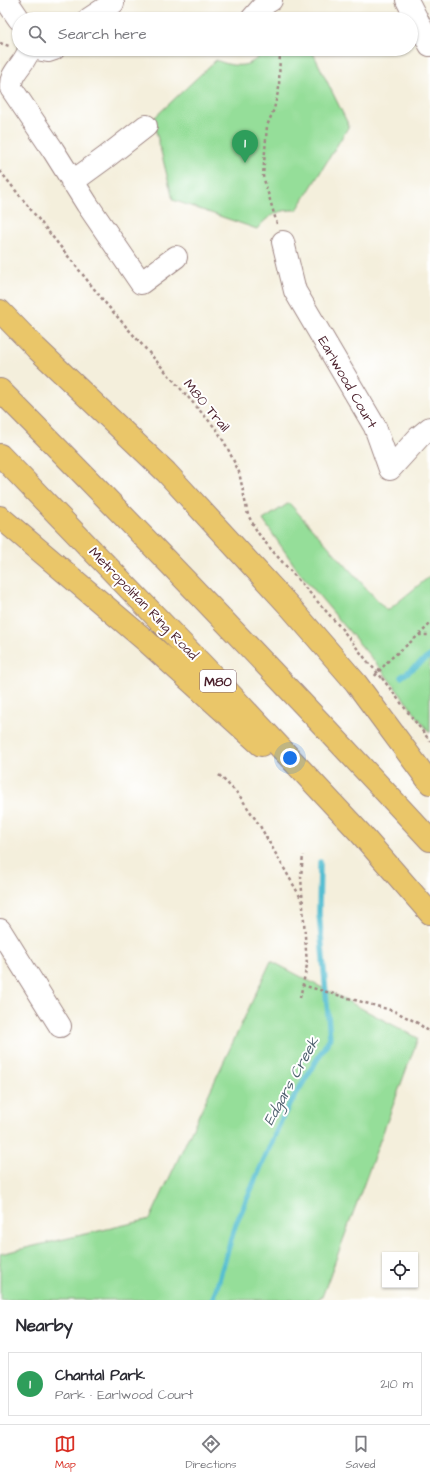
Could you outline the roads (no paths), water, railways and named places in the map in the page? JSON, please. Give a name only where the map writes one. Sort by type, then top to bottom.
[{"type":"highway","points":[[0,311],[36,348],[166,472],[277,592],[356,683],[430,783]]},
{"type":"highway","points":[[0,390],[180,573],[298,697],[430,840]]},
{"type":"highway","name":"Metropolitan Ring Road","points":[[0,455],[217,679],[361,834],[430,913]]},
{"type":"highway","points":[[0,517],[145,640],[361,834]]},
{"type":"street","points":[[6,0],[14,12]]},
{"type":"street","points":[[258,12],[266,3],[272,0]]},
{"type":"street","points":[[407,0],[413,12]]},
{"type":"street","points":[[100,12],[113,3]]},
{"type":"street","points":[[418,21],[430,44]]},
{"type":"street","points":[[28,56],[12,78],[10,88],[141,283],[176,257]]},
{"type":"street","points":[[72,182],[146,126]]},
{"type":"street","name":"Earlwood Court","points":[[283,242],[295,291],[375,427],[390,469],[418,437],[430,428]]},
{"type":"street","points":[[0,930],[60,1026]]},
{"type":"waterway","name":"Edgars Creek","points":[[401,677],[430,656]]},
{"type":"waterway","name":"Edgars Creek","points":[[212,1300],[235,1226],[284,1114],[330,1038],[319,913],[320,862]]},
{"type":"place","name":"Chantal Park","points":[[245,163]]}]
